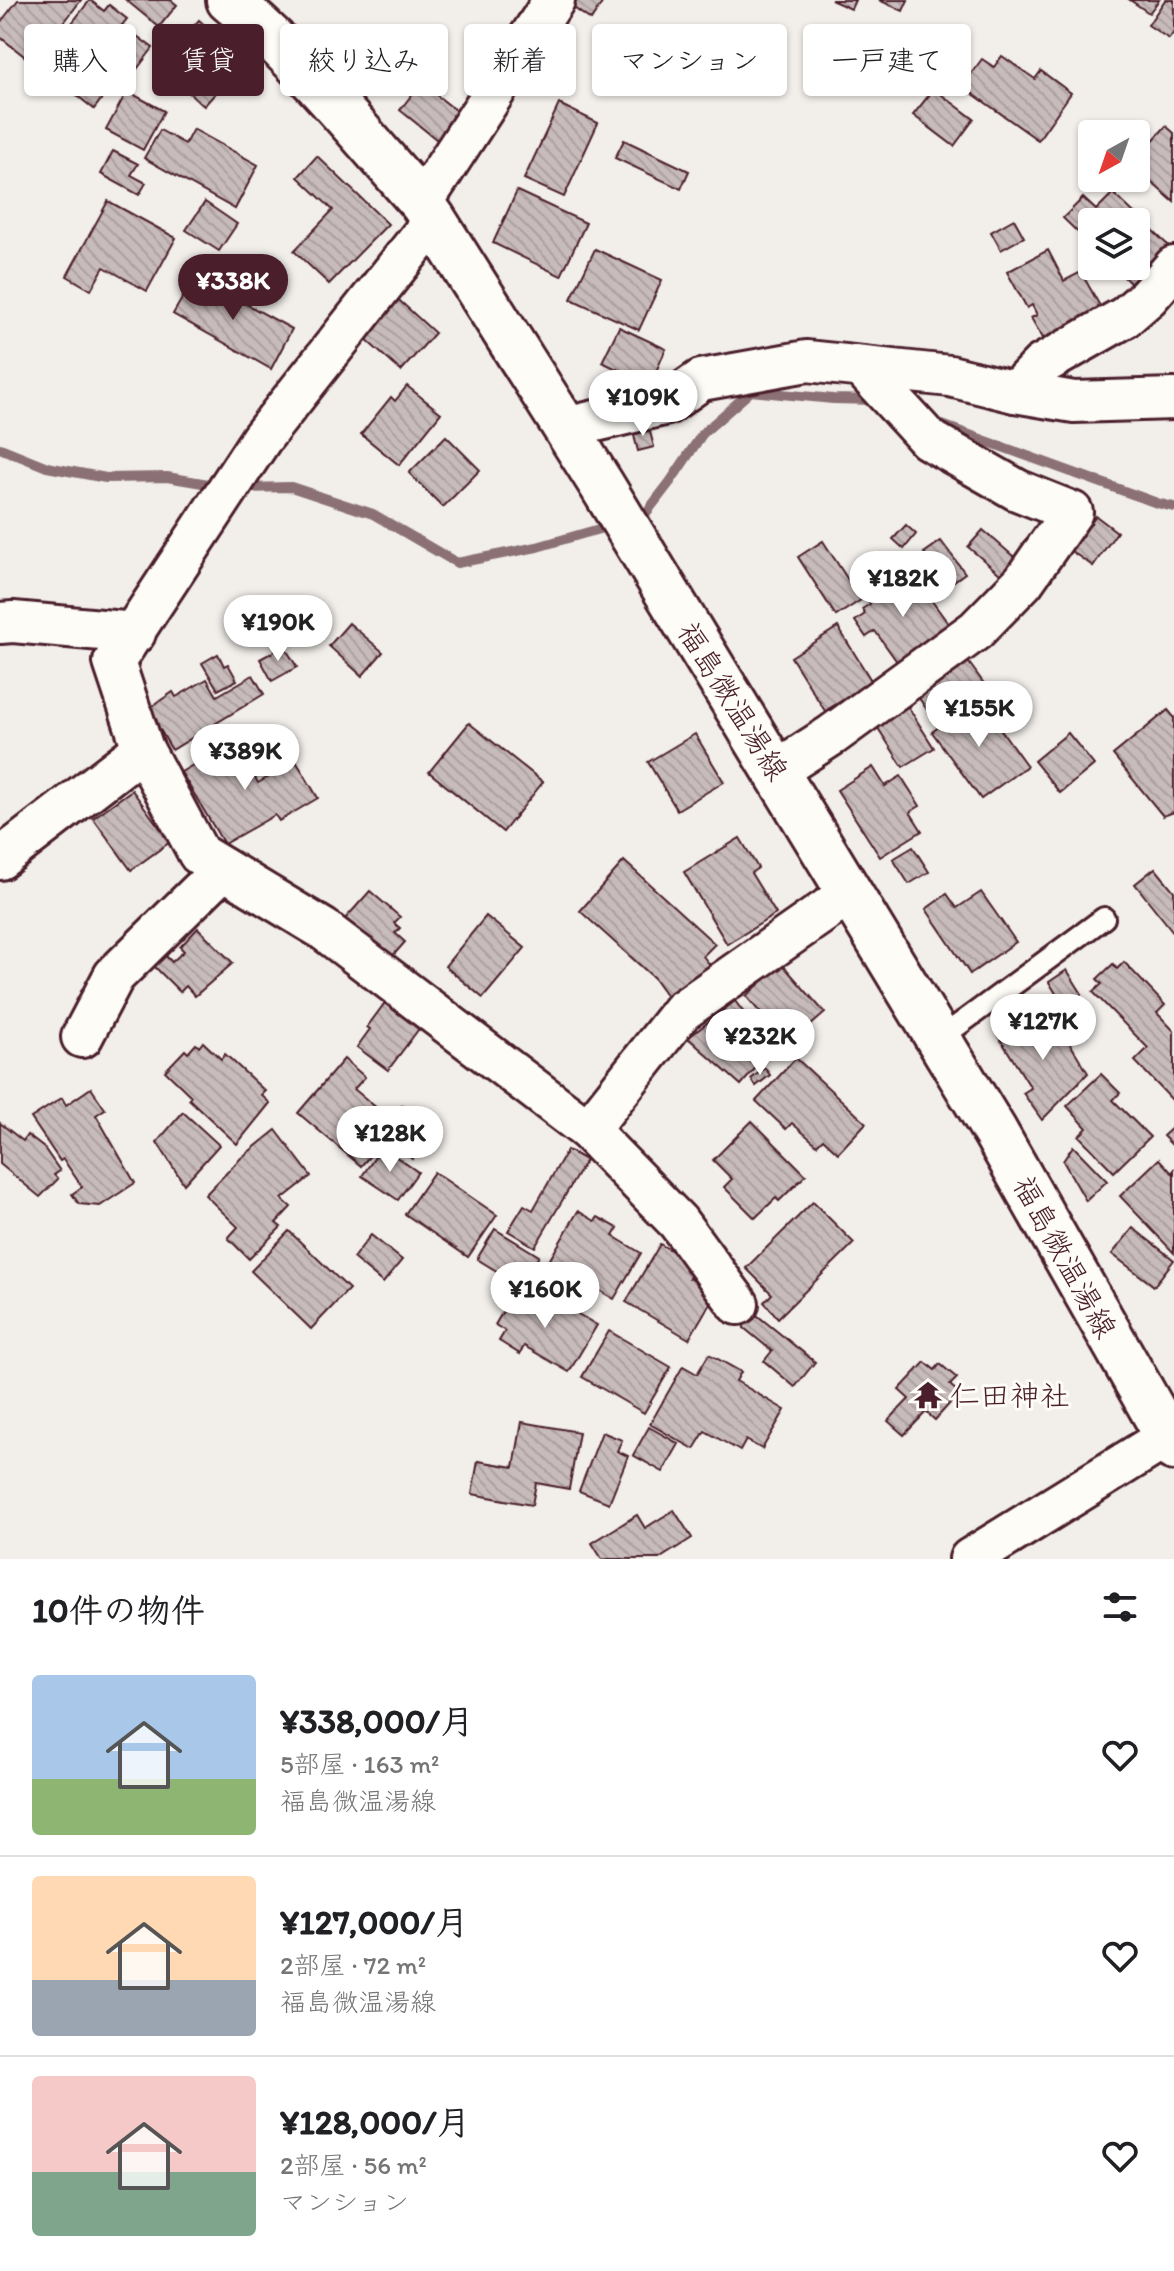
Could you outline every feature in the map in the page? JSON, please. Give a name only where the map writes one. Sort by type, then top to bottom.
[{"type":"main road","name":"福島微温湯線","points":[[229,0],[251,18],[314,83],[428,212],[601,484],[776,771],[995,1132],[1172,1438]]},
{"type":"street","points":[[554,0],[428,212],[261,439],[114,662],[143,749],[199,854],[323,929],[588,1130],[678,1222],[738,1304]]},
{"type":"street","points":[[1015,392],[1041,365],[1125,317],[1148,297],[1174,267]]},
{"type":"street","points":[[566,428],[667,404],[701,380],[807,361],[950,376],[1074,402],[1174,399]]},
{"type":"street","points":[[776,771],[832,735],[976,630],[1023,582],[1072,512],[1017,490],[928,439],[862,367]]},
{"type":"street","points":[[0,623],[135,633]]},
{"type":"street","points":[[0,859],[143,749]]},
{"type":"street","points":[[82,1037],[114,976],[223,869]]},
{"type":"street","points":[[588,1130],[682,1011],[849,894]]},
{"type":"street","points":[[970,1559],[1172,1438]]},
{"type":"lane","points":[[938,1040],[1104,918]]},
{"type":"building","points":[[18,0],[81,0],[63,24],[24,24],[24,56],[0,37],[0,23]]},
{"type":"building","points":[[90,0],[104,11],[109,5],[127,19],[123,24],[71,24]]},
{"type":"building","points":[[126,0],[171,0],[177,5],[161,24],[155,24]]},
{"type":"building","points":[[575,0],[604,0],[591,20],[571,6]]},
{"type":"building","points":[[831,0],[855,0],[851,9]]},
{"type":"building","points":[[879,0],[908,0],[903,11]]},
{"type":"building","points":[[1130,0],[1159,0],[1149,13]]},
{"type":"building","points":[[1165,0],[1174,0],[1174,32],[1169,39],[1148,25]]},
{"type":"building","points":[[136,35],[152,49],[136,70]]},
{"type":"building","points":[[1002,56],[1035,79],[1041,71],[1071,93],[1038,140],[971,92],[971,74],[982,59],[994,67]]},
{"type":"building","points":[[78,96],[104,96],[94,109]]},
{"type":"building","points":[[124,96],[136,96],[164,111],[143,150],[106,130]]},
{"type":"building","points":[[193,96],[213,96],[204,106]]},
{"type":"building","points":[[411,96],[438,96],[463,116],[441,143],[400,110]]},
{"type":"building","points":[[928,96],[943,96],[974,119],[954,146],[913,115]]},
{"type":"building","points":[[559,104],[598,123],[564,197],[524,179]]},
{"type":"building","points":[[1166,126],[1174,133],[1174,202],[1150,181],[1150,144]]},
{"type":"building","points":[[193,129],[258,165],[235,209],[144,158],[160,130],[185,144]]},
{"type":"building","points":[[624,140],[689,171],[681,189],[615,158]]},
{"type":"building","points":[[113,151],[138,164],[131,175],[146,183],[139,195],[101,174]]},
{"type":"building","points":[[317,156],[388,224],[329,284],[294,251],[333,210],[298,177]]},
{"type":"building","points":[[517,191],[586,223],[561,276],[493,243]]},
{"type":"building","points":[[1113,193],[1129,208],[1098,208]]},
{"type":"building","points":[[1083,198],[1094,208],[1078,208],[1078,232],[1063,218]]},
{"type":"building","points":[[108,201],[176,238],[147,291],[104,267],[91,290],[67,276]]},
{"type":"building","points":[[205,202],[237,224],[219,251],[186,230]]},
{"type":"building","points":[[1014,219],[1024,237],[1001,250],[991,232]]},
{"type":"building","points":[[1150,228],[1172,249],[1150,272]]},
{"type":"building","points":[[595,249],[662,280],[639,330],[571,299]]},
{"type":"building","points":[[1048,250],[1064,281],[1078,274],[1078,280],[1085,280],[1105,315],[1048,347],[1031,318],[1037,315],[1032,305],[1027,308],[1007,272]]},
{"type":"building","points":[[195,276],[292,329],[271,369],[173,314]]},
{"type":"building","points":[[1127,280],[1143,280],[1135,288]]},
{"type":"building","points":[[390,292],[435,333],[401,371],[356,331]]},
{"type":"building","points":[[619,327],[666,349],[650,385],[602,362]]},
{"type":"building","points":[[407,386],[441,413],[399,465],[361,434],[391,397],[395,401]]},
{"type":"building","points":[[648,424],[654,447],[638,451],[632,428]]},
{"type":"building","points":[[446,436],[480,470],[443,507],[409,473]]},
{"type":"building","points":[[1096,516],[1117,532],[1093,566],[1071,551]]},
{"type":"building","points":[[906,525],[916,534],[904,549],[893,539]]},
{"type":"building","points":[[983,530],[1020,562],[1006,579],[968,547]]},
{"type":"building","points":[[823,541],[861,600],[836,616],[798,557]]},
{"type":"building","points":[[941,541],[965,573],[947,586],[924,553]]},
{"type":"building","points":[[913,575],[953,630],[901,667],[875,631],[866,637],[855,621],[865,614],[862,609],[870,604],[865,596],[891,578],[897,586]]},
{"type":"building","points":[[349,623],[383,652],[362,676],[329,646]]},
{"type":"building","points":[[838,627],[872,682],[825,711],[791,657]]},
{"type":"building","points":[[284,646],[297,667],[272,681],[260,659]]},
{"type":"building","points":[[218,654],[237,680],[218,690],[202,663]]},
{"type":"building","points":[[964,656],[985,685],[935,721],[914,691]]},
{"type":"building","points":[[253,675],[264,694],[172,750],[148,709],[173,692],[176,697],[207,679],[217,696]]},
{"type":"building","points":[[978,698],[1027,766],[981,799],[932,732]]},
{"type":"building","points":[[907,705],[934,748],[903,767],[876,725]]},
{"type":"building","points":[[1168,710],[1174,717],[1174,812],[1163,816],[1113,755]]},
{"type":"building","points":[[469,723],[543,782],[503,832],[429,772]]},
{"type":"building","points":[[1068,733],[1094,765],[1060,793],[1034,761]]},
{"type":"building","points":[[695,734],[724,782],[677,810],[648,762]]},
{"type":"building","points":[[234,741],[258,783],[296,761],[318,798],[279,821],[275,815],[224,844],[181,772]]},
{"type":"building","points":[[873,767],[885,786],[901,776],[920,806],[910,812],[922,831],[880,857],[837,790]]},
{"type":"building","points":[[132,790],[170,842],[131,870],[93,818]]},
{"type":"building","points":[[740,838],[758,868],[751,873],[776,914],[727,944],[684,872]]},
{"type":"building","points":[[913,847],[929,872],[909,884],[893,859]]},
{"type":"building","points":[[624,861],[715,944],[703,956],[710,965],[667,996],[654,978],[580,911]]},
{"type":"building","points":[[1155,868],[1174,891],[1174,933],[1135,884]]},
{"type":"building","points":[[370,891],[400,917],[394,923],[400,928],[395,933],[405,942],[390,959],[345,919]]},
{"type":"building","points":[[981,892],[1016,942],[970,974],[926,909],[947,894],[957,908]]},
{"type":"building","points":[[486,916],[525,948],[483,998],[445,966]]},
{"type":"building","points":[[198,928],[233,963],[195,996],[186,986],[180,992],[154,966],[165,955],[172,962],[184,951],[180,947]]},
{"type":"building","points":[[1124,962],[1165,1005],[1157,1013],[1174,1031],[1174,1102],[1135,1061],[1148,1048],[1093,992],[1102,984],[1097,979],[1113,964],[1117,969]]},
{"type":"building","points":[[782,964],[825,1013],[788,1045],[746,996]]},
{"type":"building","points":[[1067,970],[1082,994],[1063,1005],[1049,982]]},
{"type":"building","points":[[387,1000],[421,1026],[388,1070],[357,1047]]},
{"type":"building","points":[[735,1001],[754,1026],[744,1034],[740,1029],[729,1038],[759,1064],[741,1085],[688,1038]]},
{"type":"building","points":[[1043,1015],[1053,1031],[1060,1027],[1088,1073],[1042,1120],[1023,1093],[1031,1088],[997,1034],[1025,1017],[1029,1023]]},
{"type":"building","points":[[203,1042],[221,1059],[225,1054],[265,1091],[261,1095],[270,1103],[237,1144],[189,1099],[191,1096],[165,1071],[185,1050],[188,1053],[196,1044],[199,1047]]},
{"type":"building","points":[[796,1058],[866,1123],[838,1153],[823,1139],[817,1145],[792,1123],[786,1129],[756,1101]]},
{"type":"building","points":[[344,1059],[365,1077],[354,1089],[390,1119],[402,1105],[434,1133],[412,1159],[386,1137],[361,1166],[298,1113]]},
{"type":"building","points":[[765,1068],[770,1075],[756,1086],[751,1079]]},
{"type":"building","points":[[1101,1074],[1120,1093],[1113,1100],[1150,1137],[1114,1172],[1079,1136],[1087,1128],[1067,1106]]},
{"type":"building","points":[[91,1088],[105,1109],[96,1115],[135,1183],[100,1206],[79,1204],[72,1194],[82,1187],[31,1118],[62,1098],[66,1105]]},
{"type":"building","points":[[183,1112],[219,1145],[184,1184],[157,1142]]},
{"type":"building","points":[[752,1121],[806,1175],[779,1201],[776,1198],[755,1218],[724,1187],[732,1179],[713,1160]]},
{"type":"building","points":[[0,1123],[23,1141],[27,1135],[44,1148],[60,1171],[54,1175],[58,1179],[40,1197],[0,1164]]},
{"type":"building","points":[[1174,1126],[1174,1147],[1163,1136]]},
{"type":"building","points":[[276,1130],[311,1176],[282,1199],[291,1207],[276,1223],[281,1227],[249,1259],[228,1238],[238,1227],[205,1195],[241,1158]]},
{"type":"building","points":[[1073,1146],[1107,1181],[1086,1201],[1063,1161]]},
{"type":"building","points":[[382,1147],[418,1172],[398,1200],[362,1176]]},
{"type":"building","points":[[567,1150],[586,1160],[535,1247],[508,1231],[524,1205],[533,1210]]},
{"type":"building","points":[[1159,1159],[1172,1173],[1174,1170],[1174,1253],[1120,1196]]},
{"type":"building","points":[[434,1172],[497,1215],[468,1257],[405,1214]]},
{"type":"building","points":[[813,1202],[854,1243],[778,1318],[764,1302],[772,1294],[746,1268]]},
{"type":"building","points":[[578,1211],[595,1221],[598,1217],[618,1228],[613,1236],[641,1253],[614,1299],[549,1261]]},
{"type":"building","points":[[1133,1228],[1174,1260],[1154,1286],[1112,1254]]},
{"type":"building","points":[[495,1229],[539,1256],[521,1286],[477,1259]]},
{"type":"building","points":[[289,1231],[349,1289],[311,1329],[251,1271]]},
{"type":"building","points":[[371,1235],[402,1260],[383,1283],[353,1258]]},
{"type":"building","points":[[660,1244],[696,1265],[689,1278],[716,1293],[689,1339],[626,1302]]},
{"type":"building","points":[[538,1291],[597,1325],[569,1372],[524,1346],[520,1354],[499,1341],[505,1331],[495,1325],[513,1294],[530,1305]]},
{"type":"building","points":[[748,1308],[815,1362],[795,1387],[764,1361],[772,1351],[744,1328],[743,1316]]},
{"type":"building","points":[[609,1331],[671,1367],[644,1413],[582,1377]]},
{"type":"building","points":[[709,1354],[741,1372],[736,1381],[785,1410],[762,1449],[746,1440],[740,1451],[705,1431],[694,1449],[650,1424],[683,1366],[697,1374]]},
{"type":"building","points":[[925,1362],[935,1370],[940,1364],[957,1378],[950,1385],[959,1393],[935,1420],[926,1412],[904,1435],[888,1421],[909,1399],[899,1390]]},
{"type":"building","points":[[522,1422],[579,1432],[569,1489],[536,1483],[532,1505],[472,1494],[478,1461],[514,1467]]},
{"type":"building","points":[[649,1427],[679,1444],[663,1472],[633,1455]]},
{"type":"building","points":[[602,1432],[622,1440],[617,1451],[628,1456],[609,1503],[579,1491]]},
{"type":"building","points":[[674,1510],[692,1538],[659,1559],[602,1559],[592,1543],[637,1515],[645,1528]]},
{"type":"waterway","points":[[636,519],[643,517],[703,433],[751,391],[876,400]]},
{"type":"waterway","points":[[942,425],[1174,507]]},
{"type":"waterway","points":[[0,448],[47,467],[106,478],[167,477],[220,486]]},
{"type":"waterway","points":[[240,488],[291,487],[373,514],[457,563],[537,547],[613,525]]},
{"type":"place","name":"仁田神社","points":[[928,1395]]}]
